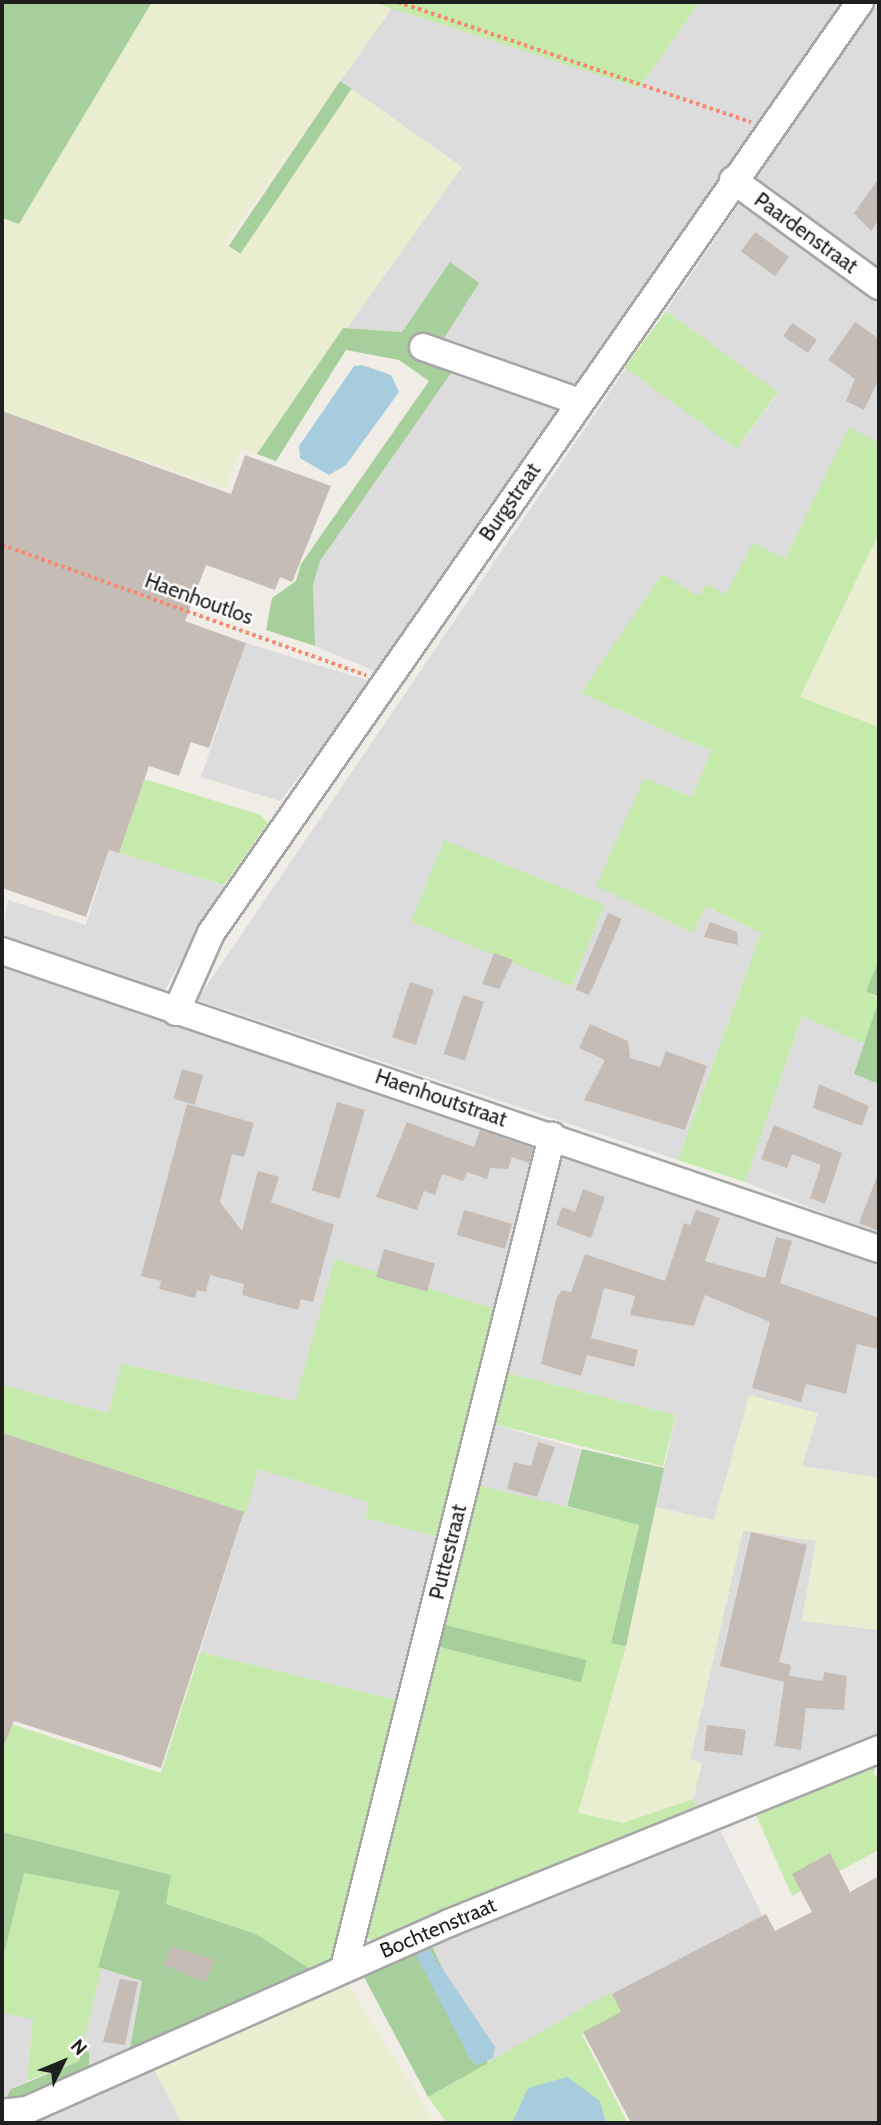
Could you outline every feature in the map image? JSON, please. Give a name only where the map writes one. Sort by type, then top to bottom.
[{"type":"street","name":"Burgstraat","points":[[176,1012],[211,933],[733,180],[860,2]]},
{"type":"street","name":"Paardenstraat","points":[[733,180],[879,286]]},
{"type":"street","points":[[423,347],[580,402]]},
{"type":"street","name":"Haenhoutstraat","points":[[2,951],[879,1249]]},
{"type":"street","name":"Puttestraat","points":[[344,1968],[552,1136]]},
{"type":"street","name":"Bochtenstraat","points":[[2,2113],[27,2110],[197,2039],[344,1968],[879,1749]]},
{"type":"path","points":[[398,2],[770,128]]},
{"type":"path","name":"Haenhoutlos","points":[[2,545],[386,682]]},
{"type":"shaded area","points":[[700,2],[847,2],[382,674],[315,646],[313,585],[320,561],[457,363],[436,352],[450,263],[402,332],[343,328],[462,167],[340,81],[392,8],[639,88]]},
{"type":"shaded area","points":[[879,2],[879,276],[755,186],[753,178]]},
{"type":"shaded area","points":[[741,201],[879,302],[879,443],[849,428],[785,559],[725,596],[699,596],[581,693],[711,751],[692,798],[644,778],[693,933],[705,906],[761,933],[678,1160],[197,1000],[626,368],[739,446],[777,394],[666,311]]},
{"type":"shaded area","points":[[246,643],[373,682],[280,801],[201,777]]},
{"type":"shaded area","points":[[109,850],[224,885],[164,992],[155,994],[2,937],[8,900],[86,925]]},
{"type":"shaded area","points":[[2,966],[546,1145],[501,1311],[295,1401],[123,1364],[108,1413],[2,1385]]},
{"type":"shaded area","points":[[802,1016],[865,1044],[854,1074],[879,1084],[879,1235],[745,1182]]},
{"type":"shaded area","points":[[561,1153],[879,1261],[879,1478],[802,1466],[714,1521],[655,1507],[676,1415],[503,1372]]},
{"type":"shaded area","points":[[489,1423],[582,1450],[565,1510],[472,1484]]},
{"type":"shaded area","points":[[258,1469],[368,1502],[365,1518],[439,1537],[396,1700],[200,1652]]},
{"type":"shaded area","points":[[743,1530],[816,1541],[802,1620],[879,1630],[879,1743],[698,1811],[693,1799],[702,1763],[690,1759]]},
{"type":"shaded area","points":[[716,1822],[764,1919],[613,1997],[610,1993],[488,2063],[428,1938]]},
{"type":"shaded area","points":[[98,1967],[142,1981],[128,2059],[89,2076],[89,2052],[82,2049]]},
{"type":"shaded area","points":[[2,2013],[33,2018],[27,2081],[11,2089],[2,2105]]},
{"type":"shaded area","points":[[153,2067],[182,2123],[2,2123]]},
{"type":"green space","points":[[2,2],[152,2],[19,224],[2,218]]},
{"type":"green space","points":[[152,2],[372,2],[392,8],[225,244],[235,252],[352,89],[462,167],[257,454],[242,448],[225,489],[2,411],[2,218],[19,223]]},
{"type":"green space","points":[[372,2],[700,2],[639,88]]},
{"type":"green space","points":[[340,81],[352,89],[240,254],[229,246]]},
{"type":"green space","points":[[450,262],[479,283],[436,351],[458,363],[320,561],[313,585],[315,646],[266,630],[272,598],[296,581],[301,564],[429,381],[399,360],[346,350],[276,461],[257,454],[343,328],[402,332]]},
{"type":"green space","points":[[666,311],[778,392],[736,449],[625,368]]},
{"type":"green space","points":[[849,427],[879,443],[879,533],[800,697],[879,727],[879,960],[867,991],[879,1000],[865,1044],[802,1016],[745,1182],[678,1160],[761,933],[706,906],[693,933],[596,886],[644,778],[692,797],[711,751],[581,693],[662,574],[699,596],[707,584],[725,595],[753,543],[785,559]]},
{"type":"green space","points":[[879,533],[879,727],[800,697]]},
{"type":"green space","points":[[144,779],[261,815],[268,823],[224,885],[119,853]]},
{"type":"green space","points":[[444,840],[604,905],[571,986],[411,922]]},
{"type":"green space","points":[[879,960],[879,997],[866,991]]},
{"type":"green space","points":[[879,1000],[879,1084],[854,1074]]},
{"type":"green space","points":[[335,1259],[501,1311],[439,1537],[365,1518],[368,1502],[258,1469],[245,1515],[2,1436],[2,1385],[108,1413],[122,1364],[295,1401]]},
{"type":"green space","points":[[503,1372],[676,1415],[663,1466],[490,1423]]},
{"type":"green space","points":[[749,1395],[818,1413],[802,1466],[879,1478],[879,1630],[802,1621],[816,1541],[743,1530],[690,1759],[702,1763],[693,1799],[623,1823],[578,1814],[626,1646],[655,1507],[714,1520]]},
{"type":"green space","points":[[582,1449],[664,1468],[626,1646],[611,1643],[639,1525],[567,1506]]},
{"type":"green space","points":[[476,1485],[639,1524],[611,1642],[626,1646],[578,1813],[623,1823],[693,1799],[698,1811],[376,1943],[367,1937],[366,1916],[438,1647],[580,1681],[586,1661],[442,1624]]},
{"type":"green space","points":[[442,1624],[587,1660],[581,1682],[436,1646]]},
{"type":"green space","points":[[200,1652],[396,1700],[334,1959],[315,1972],[256,1934],[166,1904],[171,1875],[2,1832],[2,1721],[161,1773]]},
{"type":"green space","points":[[879,1755],[873,1773],[879,1780],[879,1850],[792,1896],[753,1808]]},
{"type":"green space","points":[[2,1832],[171,1875],[166,1904],[256,1934],[315,1972],[128,2059],[142,1981],[98,1967],[120,1891],[24,1873],[2,1962]]},
{"type":"green space","points":[[24,1873],[120,1891],[79,2061],[27,2081],[33,2019],[2,2013],[2,1962]]},
{"type":"green space","points":[[428,1938],[488,2063],[428,2097],[364,1977],[371,1965]]},
{"type":"green space","points":[[340,1983],[349,1986],[435,2123],[182,2123],[153,2067]]},
{"type":"green space","points":[[611,1992],[622,2014],[582,2035],[628,2123],[447,2123],[428,2097]]},
{"type":"green space","points":[[82,2049],[89,2052],[89,2076],[2,2105],[11,2089],[79,2061]]},
{"type":"water","points":[[362,365],[391,375],[399,392],[346,465],[329,475],[300,458],[299,446],[354,366]]},
{"type":"water","points":[[423,1940],[495,2047],[493,2058],[477,2065],[470,2059],[414,1951]]},
{"type":"water","points":[[567,2077],[600,2101],[606,2123],[512,2123],[528,2088]]},
{"type":"building","points":[[879,178],[879,219],[871,231],[854,213]]},
{"type":"building","points":[[755,232],[789,257],[775,276],[741,251]]},
{"type":"building","points":[[855,322],[879,339],[879,378],[864,410],[846,401],[855,379],[828,360]]},
{"type":"building","points":[[792,323],[817,340],[808,353],[783,336]]},
{"type":"building","points":[[2,411],[231,494],[245,455],[331,486],[292,582],[280,577],[275,590],[206,565],[185,621],[246,643],[209,748],[191,742],[179,776],[149,766],[119,853],[109,850],[86,917],[2,888]]},
{"type":"building","points":[[608,913],[622,919],[589,995],[576,989]]},
{"type":"building","points":[[710,922],[737,932],[738,945],[704,937]]},
{"type":"building","points":[[494,953],[513,960],[499,989],[482,984]]},
{"type":"building","points":[[410,982],[434,990],[416,1045],[392,1037]]},
{"type":"building","points":[[463,995],[484,1002],[465,1061],[444,1054]]},
{"type":"building","points":[[590,1024],[628,1041],[630,1058],[660,1067],[666,1051],[707,1066],[685,1130],[584,1100],[605,1060],[579,1048]]},
{"type":"building","points":[[182,1069],[203,1075],[195,1105],[173,1099]]},
{"type":"building","points":[[819,1084],[869,1106],[862,1126],[813,1108]]},
{"type":"building","points":[[337,1102],[365,1110],[340,1198],[312,1190]]},
{"type":"building","points":[[187,1104],[254,1123],[244,1157],[232,1154],[220,1202],[242,1231],[258,1171],[279,1177],[271,1202],[334,1225],[313,1302],[301,1299],[298,1310],[242,1295],[244,1284],[210,1275],[206,1292],[197,1290],[195,1298],[159,1289],[161,1281],[141,1276]]},
{"type":"building","points":[[407,1122],[474,1147],[480,1130],[533,1148],[529,1163],[512,1157],[508,1169],[490,1168],[487,1179],[467,1172],[463,1181],[442,1174],[435,1195],[424,1191],[417,1210],[376,1197]]},
{"type":"building","points":[[774,1125],[842,1153],[825,1204],[810,1198],[821,1165],[792,1154],[787,1168],[761,1159]]},
{"type":"building","points":[[879,1174],[879,1231],[859,1223]]},
{"type":"building","points":[[583,1189],[605,1197],[591,1238],[556,1225],[562,1207],[575,1212]]},
{"type":"building","points":[[464,1210],[512,1224],[505,1249],[457,1235]]},
{"type":"building","points":[[696,1210],[720,1218],[705,1261],[765,1278],[776,1237],[792,1241],[780,1283],[879,1318],[879,1349],[857,1344],[846,1394],[806,1384],[801,1402],[752,1388],[770,1322],[705,1295],[694,1326],[630,1315],[635,1296],[604,1288],[591,1338],[638,1350],[634,1367],[587,1355],[581,1376],[541,1364],[556,1299],[562,1290],[571,1292],[585,1254],[665,1281],[684,1223],[690,1225]]},
{"type":"building","points":[[384,1249],[435,1264],[427,1291],[376,1277]]},
{"type":"building","points":[[2,1433],[244,1512],[161,1768],[14,1721],[2,1750]]},
{"type":"building","points":[[538,1442],[555,1447],[537,1497],[507,1489],[514,1462],[531,1466]]},
{"type":"building","points":[[751,1532],[807,1545],[779,1662],[791,1665],[789,1676],[823,1681],[824,1672],[847,1676],[844,1710],[806,1708],[801,1750],[775,1746],[784,1682],[720,1666]]},
{"type":"building","points":[[707,1725],[746,1730],[743,1756],[704,1751]]},
{"type":"building","points":[[830,1853],[850,1892],[879,1876],[879,2123],[631,2123],[583,2032],[621,2012],[612,1994],[766,1914],[775,1931],[812,1912],[792,1874]]},
{"type":"building","points":[[171,1946],[215,1960],[205,1982],[163,1965]]},
{"type":"building","points":[[120,1979],[138,1982],[125,2045],[103,2042]]}]
